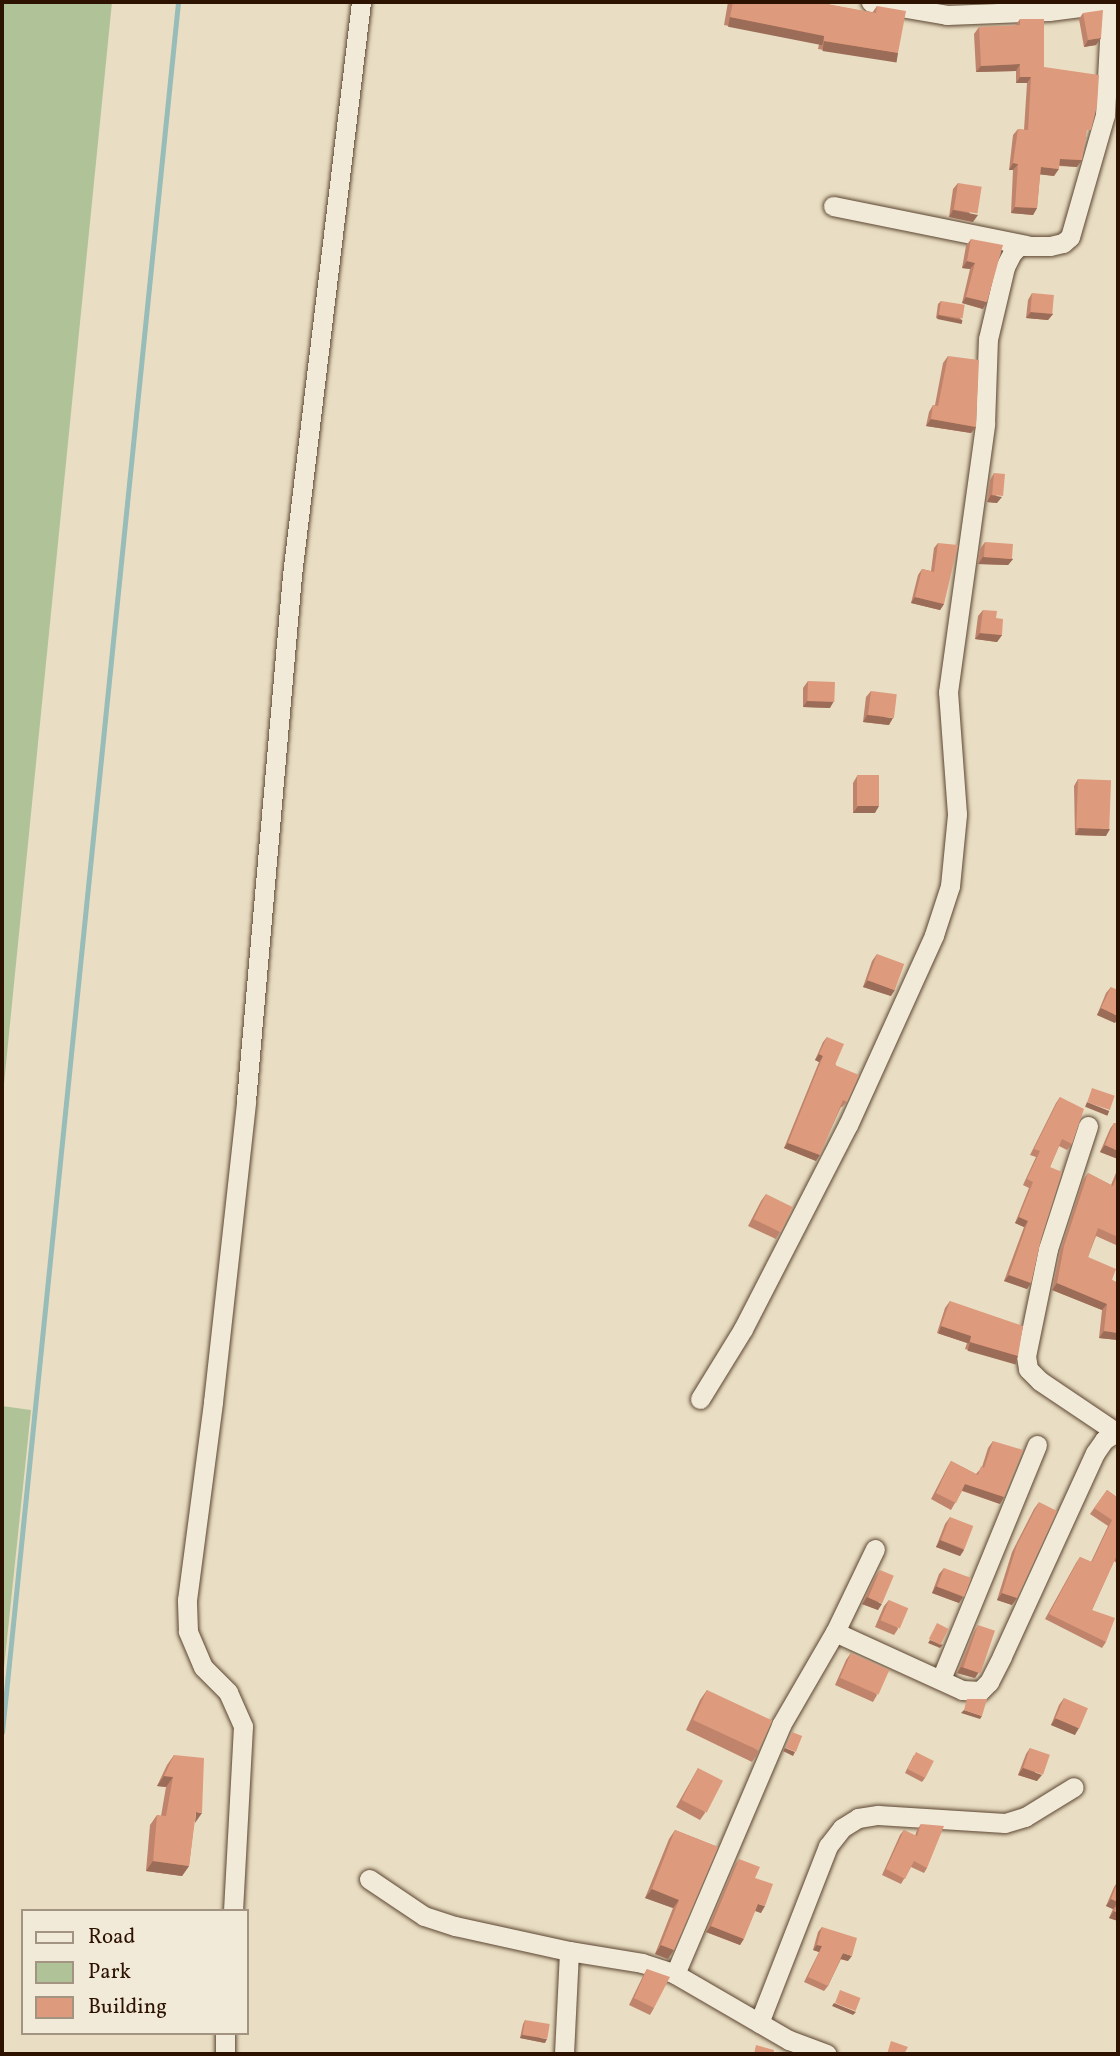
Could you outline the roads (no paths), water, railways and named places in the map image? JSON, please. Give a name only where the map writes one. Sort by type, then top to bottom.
[{"type":"street","points":[[233,1909],[243,1726],[228,1692],[203,1667],[188,1631],[187,1600],[213,1402],[246,1101],[292,575],[361,2]]},
{"type":"street","points":[[833,206],[1026,245],[1050,246],[1063,243],[1070,237],[1105,115],[1105,3],[947,15],[871,2]]},
{"type":"street","points":[[700,1399],[743,1329],[848,1125],[933,934],[950,886],[957,814],[948,692],[985,424],[988,339],[1005,267],[1012,253],[1026,245]]},
{"type":"street","points":[[835,1632],[962,1690],[980,1690],[989,1682],[1095,1453],[1104,1440],[1117,1431],[1040,1381],[1028,1369],[1026,1356],[1048,1249],[1088,1126]]},
{"type":"street","points":[[940,1679],[1037,1444]]},
{"type":"street","points":[[675,1974],[781,1724],[835,1632],[874,1549]]},
{"type":"street","points":[[759,2023],[828,1846],[842,1828],[858,1818],[878,1815],[1005,1823],[1025,1817],[1074,1787]]},
{"type":"street","points":[[369,1879],[424,1916],[569,1951],[642,1963],[675,1974],[789,2040],[827,2054]]},
{"type":"street","points":[[564,2054],[569,1951]]},
{"type":"street","points":[[225,2035],[225,2054]]},
{"type":"waterway","points":[[2,1732],[178,2]]}]
